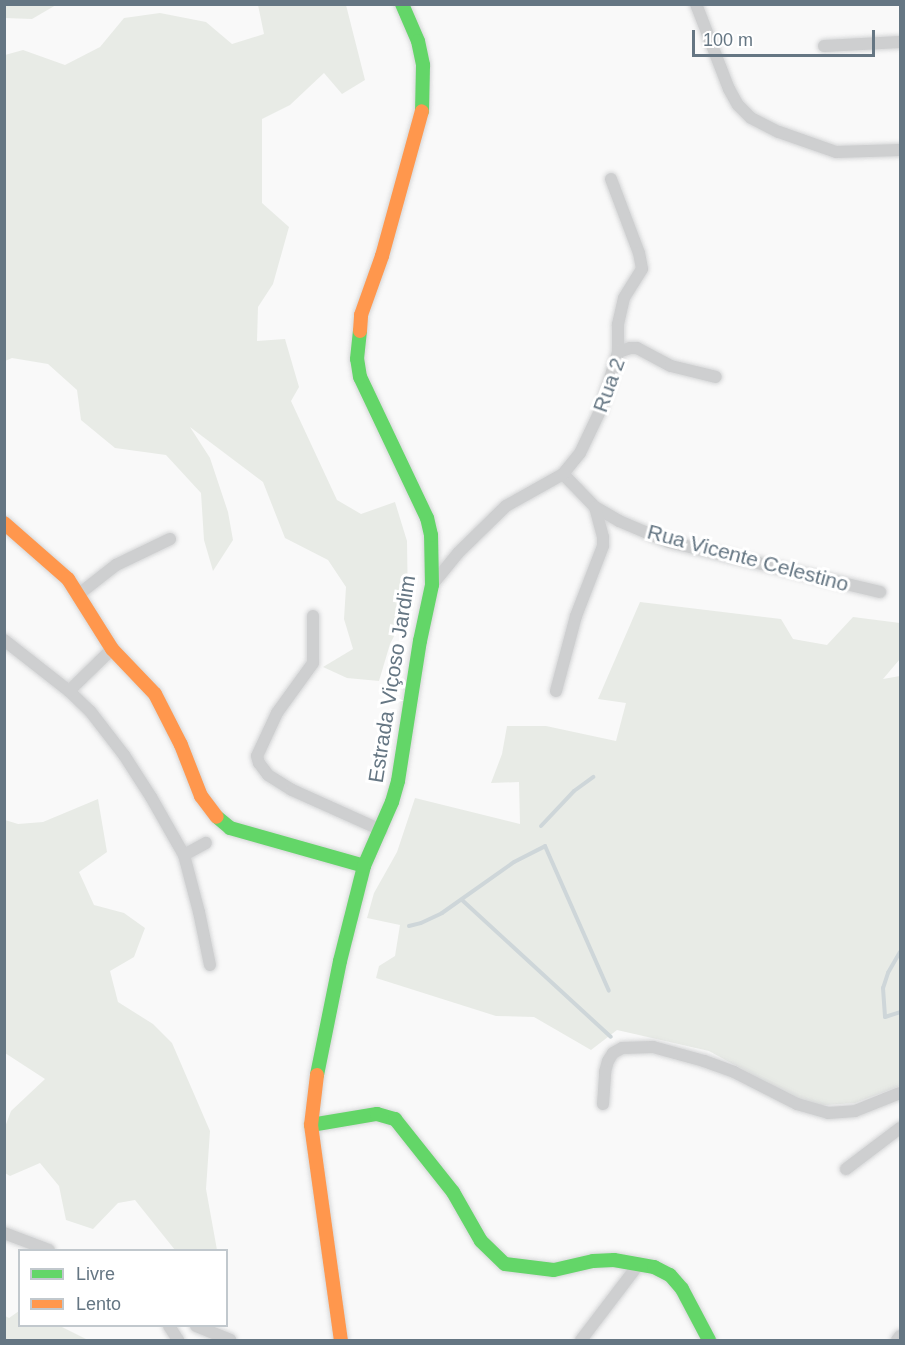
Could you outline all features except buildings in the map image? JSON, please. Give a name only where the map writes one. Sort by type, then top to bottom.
[{"type":"main road","name":"Estrada Viçoso Jardim","points":[[341,1341],[311,1125],[319,1059],[364,866],[381,830],[398,781],[420,641],[432,585],[431,535],[427,518],[360,377],[357,359],[361,315],[382,256],[422,116],[423,65],[418,41],[402,4]]},
{"type":"main road","points":[[4,523],[58,569],[79,594],[112,649],[155,694],[181,745],[201,796],[219,820],[230,828],[364,866]]},
{"type":"main road","points":[[311,1125],[377,1114],[395,1119],[453,1192],[482,1241],[505,1264],[554,1270],[593,1261],[639,1264],[670,1275],[682,1289],[709,1341]]},
{"type":"street","points":[[696,4],[729,89],[738,105],[752,118],[789,136],[837,152],[900,150]]},
{"type":"street","points":[[824,46],[900,42]]},
{"type":"street","points":[[611,179],[639,253],[642,269],[624,298],[618,325],[618,352]]},
{"type":"street","name":"Rua 2","points":[[563,474],[590,437],[618,352],[637,348],[671,366],[716,377]]},
{"type":"street","points":[[432,585],[458,553],[506,506],[563,474]]},
{"type":"street","name":"Rua Vicente Celestino","points":[[563,474],[595,507],[619,521],[669,542],[880,592]]},
{"type":"street","points":[[556,691],[576,616],[603,546],[603,537],[595,507]]},
{"type":"street","points":[[79,594],[116,565],[170,539]]},
{"type":"street","points":[[313,616],[313,663],[278,713],[257,756],[259,763],[277,782],[381,830]]},
{"type":"street","points":[[4,640],[69,691],[90,711],[124,755],[184,855],[210,965]]},
{"type":"street","points":[[69,691],[112,649]]},
{"type":"street","points":[[184,855],[206,843]]},
{"type":"street","points":[[603,1104],[608,1061],[613,1053],[622,1048],[653,1047],[704,1061],[734,1072],[797,1104],[828,1113],[855,1111],[900,1093]]},
{"type":"street","points":[[846,1169],[900,1128]]},
{"type":"street","points":[[4,1233],[45,1249]]},
{"type":"street","points":[[581,1341],[639,1264]]},
{"type":"street","points":[[170,1327],[178,1341]]},
{"type":"street","points":[[198,1327],[230,1341]]},
{"type":"street","points":[[897,1341],[900,1336]]},
{"type":"shaded area","points":[[5,4],[56,5],[32,19],[5,18]]},
{"type":"shaded area","points":[[258,5],[346,5],[365,80],[342,94],[324,73],[290,105],[262,119],[262,203],[289,227],[273,284],[258,307],[257,341],[285,339],[299,387],[291,401],[337,500],[361,514],[395,502],[407,541],[408,609],[390,644],[379,681],[347,678],[323,667],[353,649],[344,619],[346,587],[328,560],[285,538],[263,482],[190,427],[210,458],[228,512],[233,540],[213,571],[204,540],[201,493],[166,455],[115,448],[81,420],[77,390],[48,364],[12,358],[5,361],[5,55],[23,50],[65,65],[100,47],[124,18],[160,13],[206,22],[232,44],[264,34]]},
{"type":"shaded area","points":[[640,602],[781,619],[793,639],[827,645],[853,617],[900,623],[900,659],[883,679],[900,676],[900,1086],[855,1103],[810,1106],[709,1051],[617,1030],[591,1050],[534,1017],[496,1016],[376,978],[379,966],[395,956],[400,925],[367,918],[374,893],[397,852],[415,798],[520,824],[519,782],[491,783],[502,754],[507,726],[546,726],[616,741],[626,703],[598,699]]},
{"type":"shaded area","points":[[98,799],[107,852],[79,872],[94,905],[124,913],[145,928],[134,957],[110,971],[118,1002],[153,1024],[172,1043],[210,1131],[206,1189],[217,1249],[174,1249],[135,1200],[118,1203],[93,1229],[66,1220],[59,1186],[40,1163],[10,1176],[5,1173],[5,1127],[11,1111],[45,1079],[5,1053],[5,820],[18,824],[43,822]]},
{"type":"shaded area","points":[[18,1312],[18,1327],[62,1327],[88,1340],[5,1340],[5,1316],[9,1318]]},
{"type":"waterway","points":[[541,826],[574,791],[593,777]]},
{"type":"waterway","points":[[409,926],[442,913],[514,862],[545,846],[609,991]]},
{"type":"waterway","points":[[462,900],[611,1037]]},
{"type":"waterway","points":[[900,952],[888,973],[883,988],[885,1017],[900,1012]]},
{"type":"traffic: fast","points":[[402,4],[418,41],[423,65],[422,111]]},
{"type":"traffic: fast","points":[[317,1075],[340,961],[364,866],[392,802],[398,781],[420,641],[432,585],[431,535],[427,518],[360,377],[357,359],[360,331]]},
{"type":"traffic: fast","points":[[217,817],[230,828],[364,866]]},
{"type":"traffic: fast","points":[[311,1125],[377,1114],[395,1119],[453,1192],[481,1241],[505,1264],[554,1270],[593,1261],[614,1260],[654,1267],[670,1275],[682,1289],[709,1340]]},
{"type":"traffic: slow","points":[[360,331],[361,315],[382,256],[422,111]]},
{"type":"traffic: slow","points":[[4,523],[68,579],[112,649],[155,694],[181,745],[201,796],[217,817]]},
{"type":"traffic: slow","points":[[317,1075],[311,1125],[341,1340]]}]
